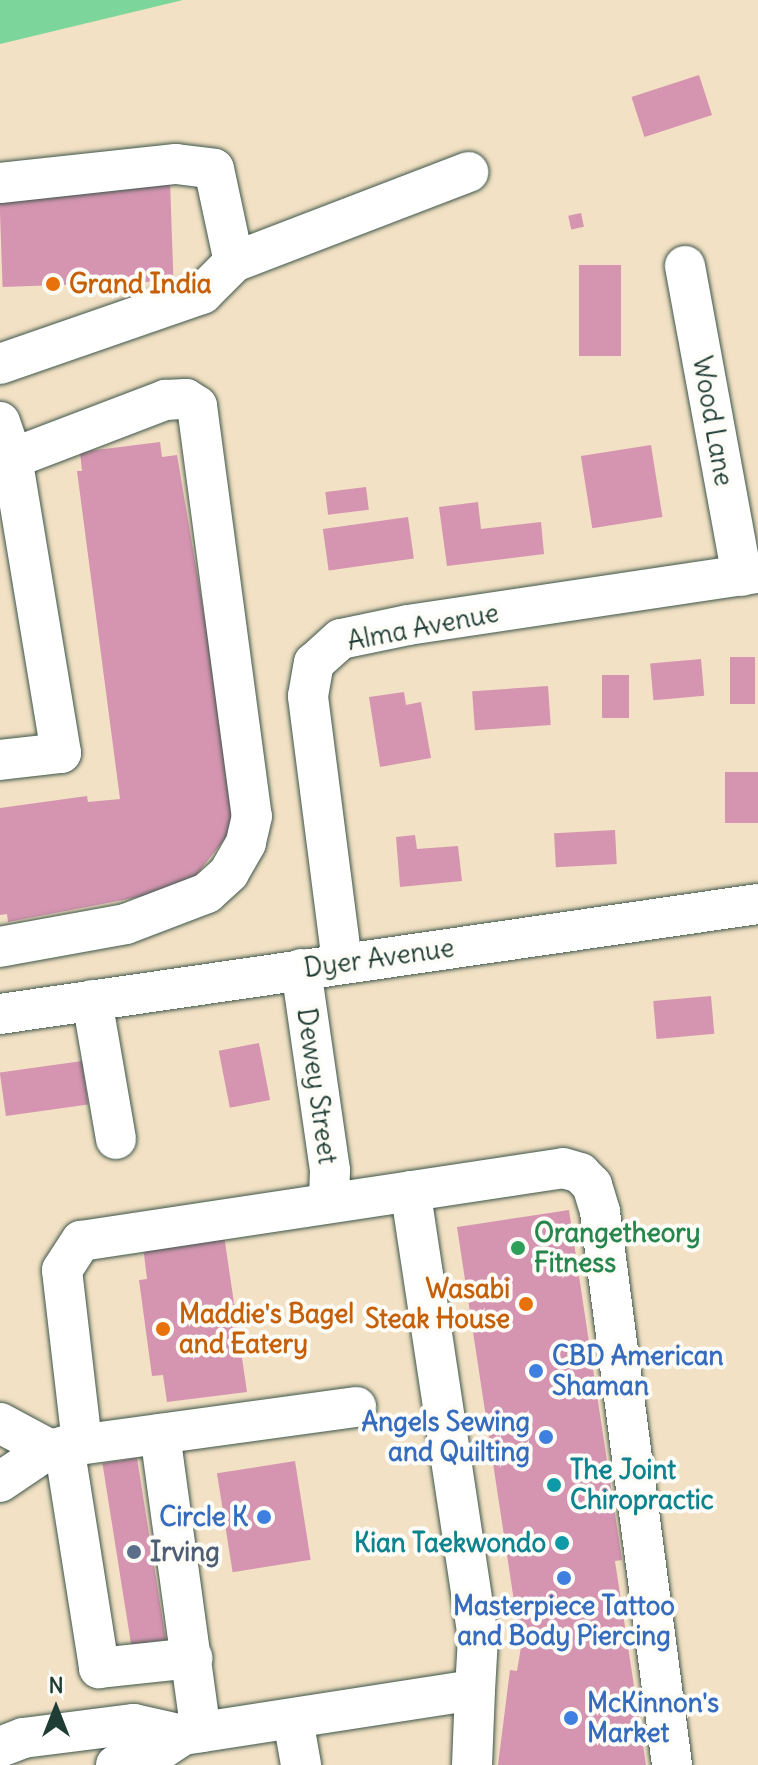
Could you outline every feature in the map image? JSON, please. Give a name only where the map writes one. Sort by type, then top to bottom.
[{"type":"street","points":[[0,183],[176,164],[214,169],[234,262]]},
{"type":"street","points":[[0,364],[202,294],[234,262],[468,172]]},
{"type":"street","name":"Wood Lane","points":[[685,266],[750,574]]},
{"type":"street","points":[[0,760],[61,753],[4,448],[165,400],[186,399],[197,406],[252,816],[246,843],[229,873],[207,893],[126,924],[0,947]]},
{"type":"street","name":"Alma Avenue","points":[[342,962],[310,719],[314,663],[341,639],[408,625],[750,574]]},
{"type":"street","name":"Dyer Avenue","points":[[0,1014],[758,904]]},
{"type":"street","name":"Dewey Street","points":[[301,969],[330,1170],[329,1203]]},
{"type":"street","points":[[92,1000],[116,1139]]},
{"type":"street","points":[[192,1658],[99,1668],[65,1446],[62,1270],[72,1249],[81,1241],[563,1168],[580,1173],[592,1185],[600,1212],[672,1765]]},
{"type":"street","points":[[410,1191],[478,1638],[472,1765]]},
{"type":"street","points":[[0,1482],[65,1446],[356,1407]]},
{"type":"street","points":[[0,1423],[65,1446]]},
{"type":"street","points":[[160,1434],[192,1658],[192,1734]]},
{"type":"street","points":[[0,1747],[23,1738],[134,1724],[192,1734],[475,1690]]},
{"type":"street","points":[[293,1719],[301,1765]]},
{"type":"street","points":[[116,1765],[145,1760],[192,1734]]},
{"type":"green space","points":[[0,0],[183,0],[0,44]]},
{"type":"building","points":[[699,75],[712,115],[644,137],[631,97]]},
{"type":"building","points":[[170,181],[173,281],[3,287],[0,187]]},
{"type":"building","points":[[581,213],[584,227],[571,229],[568,216]]},
{"type":"building","points":[[579,265],[621,265],[621,356],[579,356]]},
{"type":"building","points":[[160,442],[162,457],[177,455],[239,821],[186,888],[8,922],[7,914],[0,915],[0,808],[87,796],[88,802],[120,799],[77,471],[82,471],[80,452]]},
{"type":"building","points":[[651,445],[662,517],[592,528],[581,456]]},
{"type":"building","points":[[366,487],[369,510],[328,515],[325,492]]},
{"type":"building","points":[[478,502],[481,529],[541,522],[544,554],[447,566],[439,507]]},
{"type":"building","points":[[408,517],[414,559],[329,571],[323,529]]},
{"type":"building","points":[[730,657],[755,657],[755,704],[730,704]]},
{"type":"building","points":[[701,659],[704,696],[653,700],[650,663]]},
{"type":"building","points":[[602,675],[629,675],[629,718],[602,718]]},
{"type":"building","points":[[548,686],[551,725],[475,730],[472,691]]},
{"type":"building","points":[[404,692],[406,705],[421,702],[431,758],[380,767],[369,697]]},
{"type":"building","points":[[725,772],[758,772],[758,823],[725,823]]},
{"type":"building","points":[[615,830],[617,864],[556,867],[554,833]]},
{"type":"building","points":[[415,835],[417,849],[458,846],[462,881],[400,887],[396,837]]},
{"type":"building","points":[[711,996],[714,1034],[657,1039],[653,1001]]},
{"type":"building","points":[[259,1043],[270,1100],[230,1108],[219,1051]]},
{"type":"building","points":[[82,1061],[88,1105],[6,1116],[0,1073]]},
{"type":"building","points":[[569,1210],[622,1560],[615,1561],[646,1765],[498,1765],[510,1670],[517,1671],[521,1647],[457,1227]]},
{"type":"building","points":[[224,1235],[247,1392],[167,1402],[163,1375],[152,1376],[139,1280],[147,1279],[143,1246]]},
{"type":"building","name":"Irving","points":[[137,1458],[166,1640],[131,1645],[102,1463]]},
{"type":"building","name":"Circle K","points":[[295,1461],[311,1560],[233,1572],[217,1473]]},
{"type":"place","name":"Grand India","points":[[53,284]]},
{"type":"place","name":"Orangetheory Fitness","points":[[518,1248]]},
{"type":"place","name":"Wasabi Steak House","points":[[526,1304]]},
{"type":"place","name":"Maddie's Bagel and Eatery","points":[[163,1329]]},
{"type":"place","name":"CBD American Shaman","points":[[536,1371]]},
{"type":"place","name":"Angels Sewing and Quilting","points":[[546,1437]]},
{"type":"place","name":"The Joint Chiropractic","points":[[554,1485]]},
{"type":"place","name":"Circle K","points":[[264,1517]]},
{"type":"place","name":"Kian Taekwondo","points":[[562,1543]]},
{"type":"place","name":"Irving","points":[[134,1552]]},
{"type":"place","name":"Masterpiece Tattoo and Body Piercing","points":[[564,1578]]},
{"type":"place","name":"McKinnon's Market","points":[[571,1718]]}]
